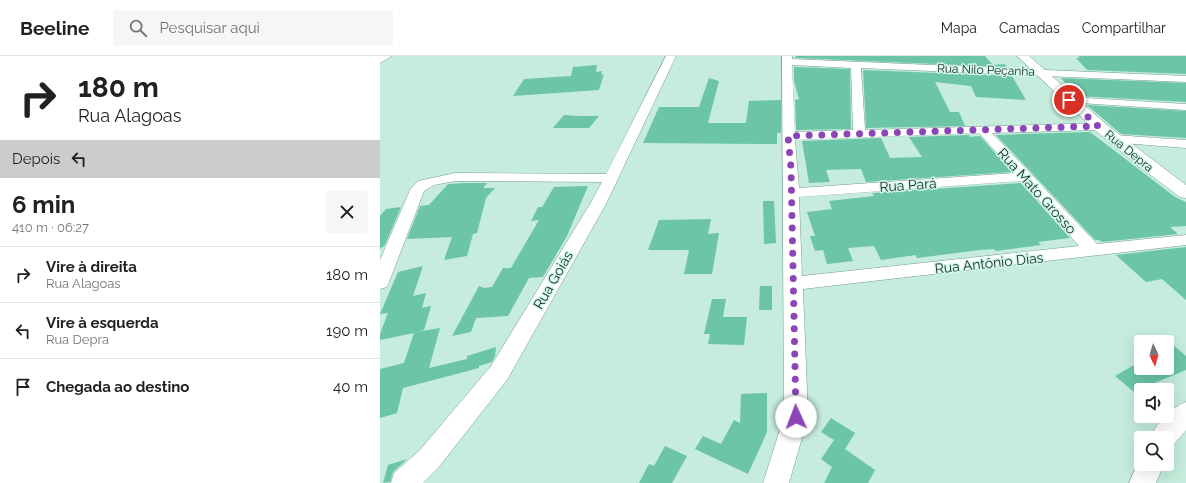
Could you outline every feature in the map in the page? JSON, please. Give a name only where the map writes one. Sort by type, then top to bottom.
[{"type":"street","points":[[380,60],[387,56]]},
{"type":"street","name":"Rua Goiás","points":[[404,483],[429,459],[499,373],[598,204],[671,56]]},
{"type":"street","name":"Rua Depra","points":[[1022,56],[1098,126],[1145,165],[1186,193]]},
{"type":"street","points":[[776,483],[796,417],[787,59]]},
{"type":"street","name":"Rua Nilo Peçanha","points":[[787,59],[856,64],[1186,80]]},
{"type":"street","points":[[856,64],[859,133]]},
{"type":"street","points":[[1069,100],[1186,107]]},
{"type":"street","points":[[788,136],[1098,126]]},
{"type":"street","name":"Rua Mato Grosso","points":[[982,129],[1024,178],[1093,252]]},
{"type":"street","points":[[1114,139],[1186,144]]},
{"type":"street","points":[[380,282],[408,216],[412,201],[420,186],[431,181],[442,178],[476,176],[610,178]]},
{"type":"street","name":"Rua Pará","points":[[791,193],[1024,178]]},
{"type":"street","name":"Rua Antônio Dias","points":[[792,284],[1093,252],[1186,240]]},
{"type":"street","points":[[1168,431],[1186,413]]},
{"type":"street","points":[[1142,483],[1148,471]]},
{"type":"building","points":[[796,56],[985,56],[993,65],[1005,64],[1006,67],[795,58]]},
{"type":"building","points":[[1078,56],[1186,56],[1186,74],[1087,70],[1076,58],[1080,58]]},
{"type":"building","points":[[597,65],[596,72],[602,71],[601,75],[604,74],[599,90],[513,96],[524,79],[571,76],[573,67]]},
{"type":"building","points":[[794,67],[850,69],[851,129],[796,130],[795,100],[799,99],[794,81]]},
{"type":"building","points":[[863,70],[1012,76],[1026,100],[976,97],[971,86],[935,82],[950,112],[959,112],[965,126],[866,128]]},
{"type":"building","points":[[709,78],[719,81],[708,123],[746,123],[749,101],[781,100],[781,133],[777,133],[777,144],[643,143],[659,107],[699,107]]},
{"type":"building","points":[[1061,78],[1186,83],[1186,102],[1077,96]]},
{"type":"building","points":[[1087,105],[1186,111],[1186,138],[1121,134]]},
{"type":"building","points":[[564,115],[599,116],[589,128],[553,128]]},
{"type":"building","points":[[1090,132],[1175,197],[1186,202],[1186,226],[1170,227],[1178,234],[1102,242],[1095,240],[996,135]]},
{"type":"building","points":[[969,135],[970,137],[980,136],[1012,172],[866,182],[861,169],[826,170],[830,182],[809,183],[802,141],[881,138],[890,158],[922,157],[909,137]]},
{"type":"building","points":[[487,183],[483,188],[495,188],[486,198],[477,233],[473,234],[467,256],[444,260],[452,237],[407,239],[420,206],[429,205],[448,184]]},
{"type":"building","points":[[1021,183],[1070,238],[1038,242],[1041,245],[996,251],[994,249],[980,250],[917,258],[916,255],[881,260],[874,246],[848,248],[853,261],[827,264],[823,250],[815,251],[810,236],[815,236],[807,212],[832,209],[829,201],[874,196],[872,193]]},
{"type":"building","points":[[588,186],[567,236],[543,277],[529,278],[508,316],[476,318],[471,332],[452,336],[479,286],[484,288],[492,287],[503,268],[511,268],[539,220],[531,221],[538,207],[542,207],[554,187]]},
{"type":"building","points":[[763,201],[774,201],[776,243],[764,244]]},
{"type":"building","points":[[401,207],[385,245],[380,249],[380,216],[386,209]]},
{"type":"building","points":[[711,219],[708,234],[719,233],[712,274],[684,274],[689,250],[648,250],[659,220]]},
{"type":"building","points":[[1186,247],[1186,300],[1162,279],[1146,282],[1116,255]]},
{"type":"building","points":[[423,266],[413,296],[426,293],[422,308],[431,306],[424,330],[416,332],[440,328],[429,368],[467,359],[467,356],[496,347],[495,356],[492,362],[479,366],[479,368],[403,388],[397,413],[380,418],[380,369],[404,363],[414,333],[380,340],[380,334],[388,313],[380,314],[398,272]]},
{"type":"building","points":[[760,286],[772,286],[772,310],[759,310]]},
{"type":"building","points":[[712,299],[726,299],[723,317],[747,317],[744,345],[708,344],[710,334],[704,334]]},
{"type":"building","points":[[1174,346],[1186,356],[1186,370],[1174,375]]},
{"type":"building","points":[[1134,365],[1134,375],[1174,375],[1154,383],[1134,383],[1134,392],[1115,376]]},
{"type":"building","points":[[767,393],[767,432],[748,474],[695,449],[703,436],[721,444],[734,420],[740,423],[741,394]]},
{"type":"building","points":[[831,418],[855,433],[845,449],[875,470],[868,483],[824,483],[832,467],[821,459],[834,440],[821,432]]},
{"type":"building","points":[[665,446],[687,456],[672,483],[639,483],[649,464],[654,466]]},
{"type":"building","points":[[407,459],[393,472],[390,482],[383,483],[388,465]]},
{"type":"route","points":[[796,417],[792,284],[791,168],[788,136],[1098,126],[1069,100]]}]
